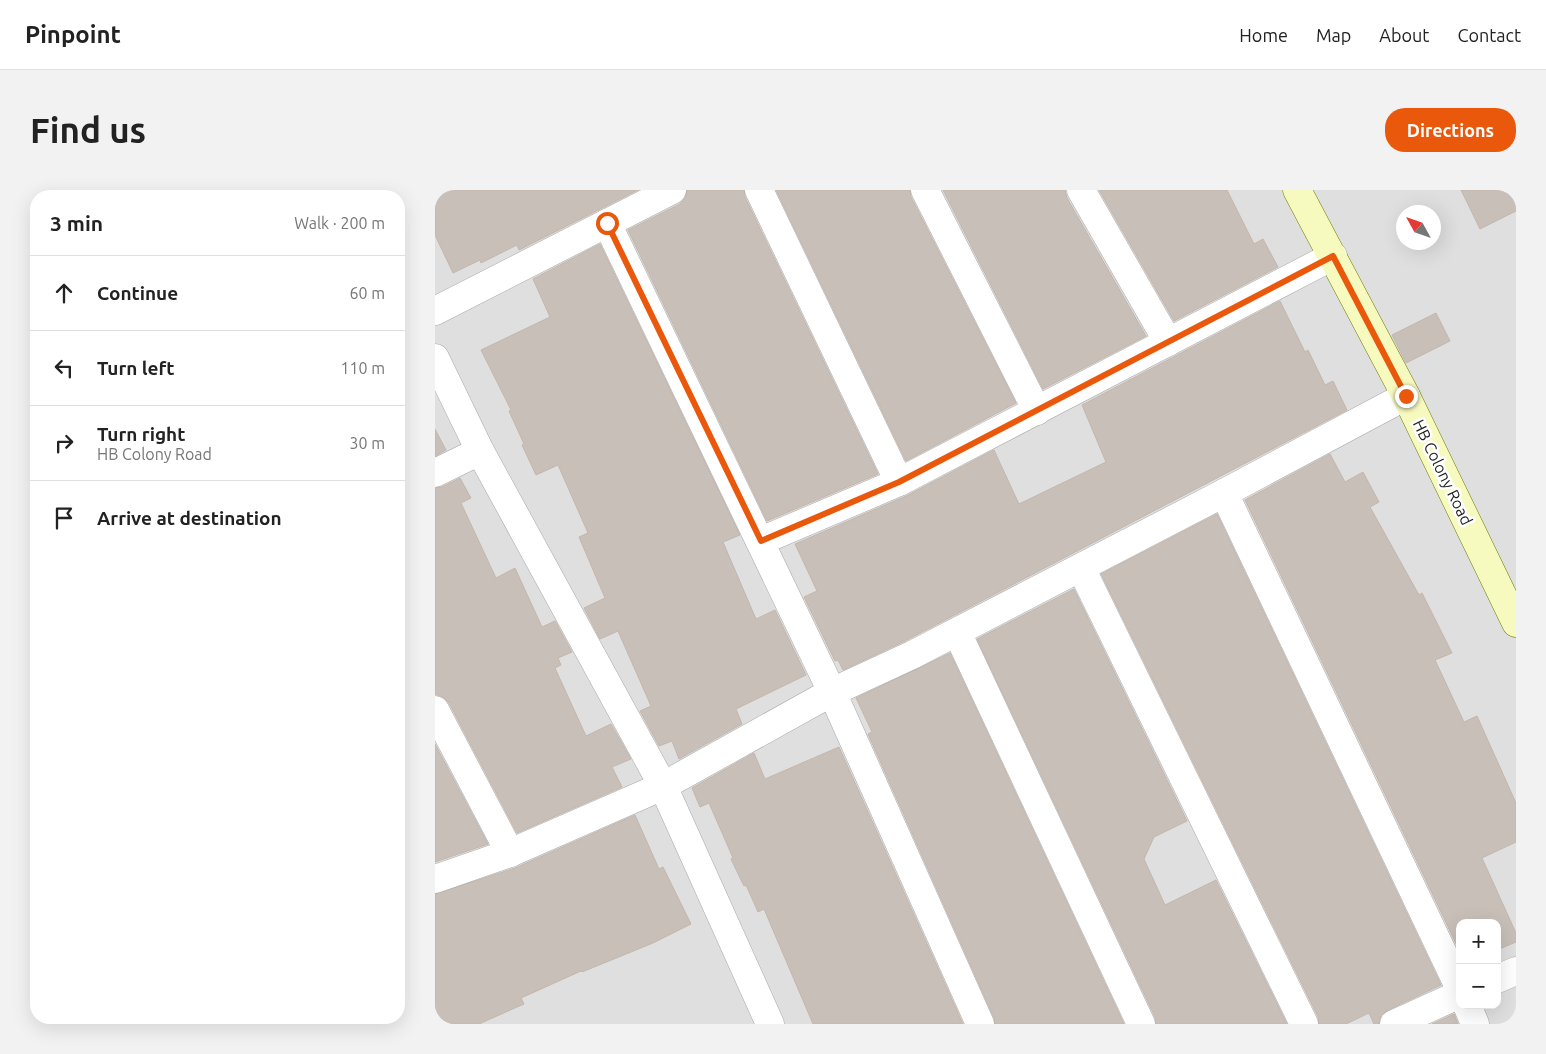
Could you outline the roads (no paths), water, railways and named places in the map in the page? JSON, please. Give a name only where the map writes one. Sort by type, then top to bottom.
[{"type":"street","points":[[435,311],[672,190]]},
{"type":"street","points":[[759,190],[899,482]]},
{"type":"street","points":[[925,190],[1037,411]]},
{"type":"street","points":[[1081,190],[1168,342]]},
{"type":"street","name":"HB Colony Road","points":[[1297,190],[1406,396],[1516,624]]},
{"type":"street","points":[[607,223],[832,692],[980,1024]]},
{"type":"street","points":[[761,541],[899,482],[1333,256]]},
{"type":"street","points":[[435,358],[480,451],[663,786],[770,1024]]},
{"type":"street","points":[[435,879],[510,853],[663,786],[832,692],[957,632],[1406,396]]},
{"type":"street","points":[[435,473],[480,451]]},
{"type":"street","points":[[1224,493],[1456,981]]},
{"type":"street","points":[[1081,568],[1304,1024]]},
{"type":"street","points":[[957,632],[1141,1024]]},
{"type":"street","points":[[435,710],[510,853]]},
{"type":"street","points":[[1501,977],[1516,971]]},
{"type":"street","points":[[1394,1024],[1456,996]]},
{"type":"street","points":[[1469,1009],[1475,1024]]}]
